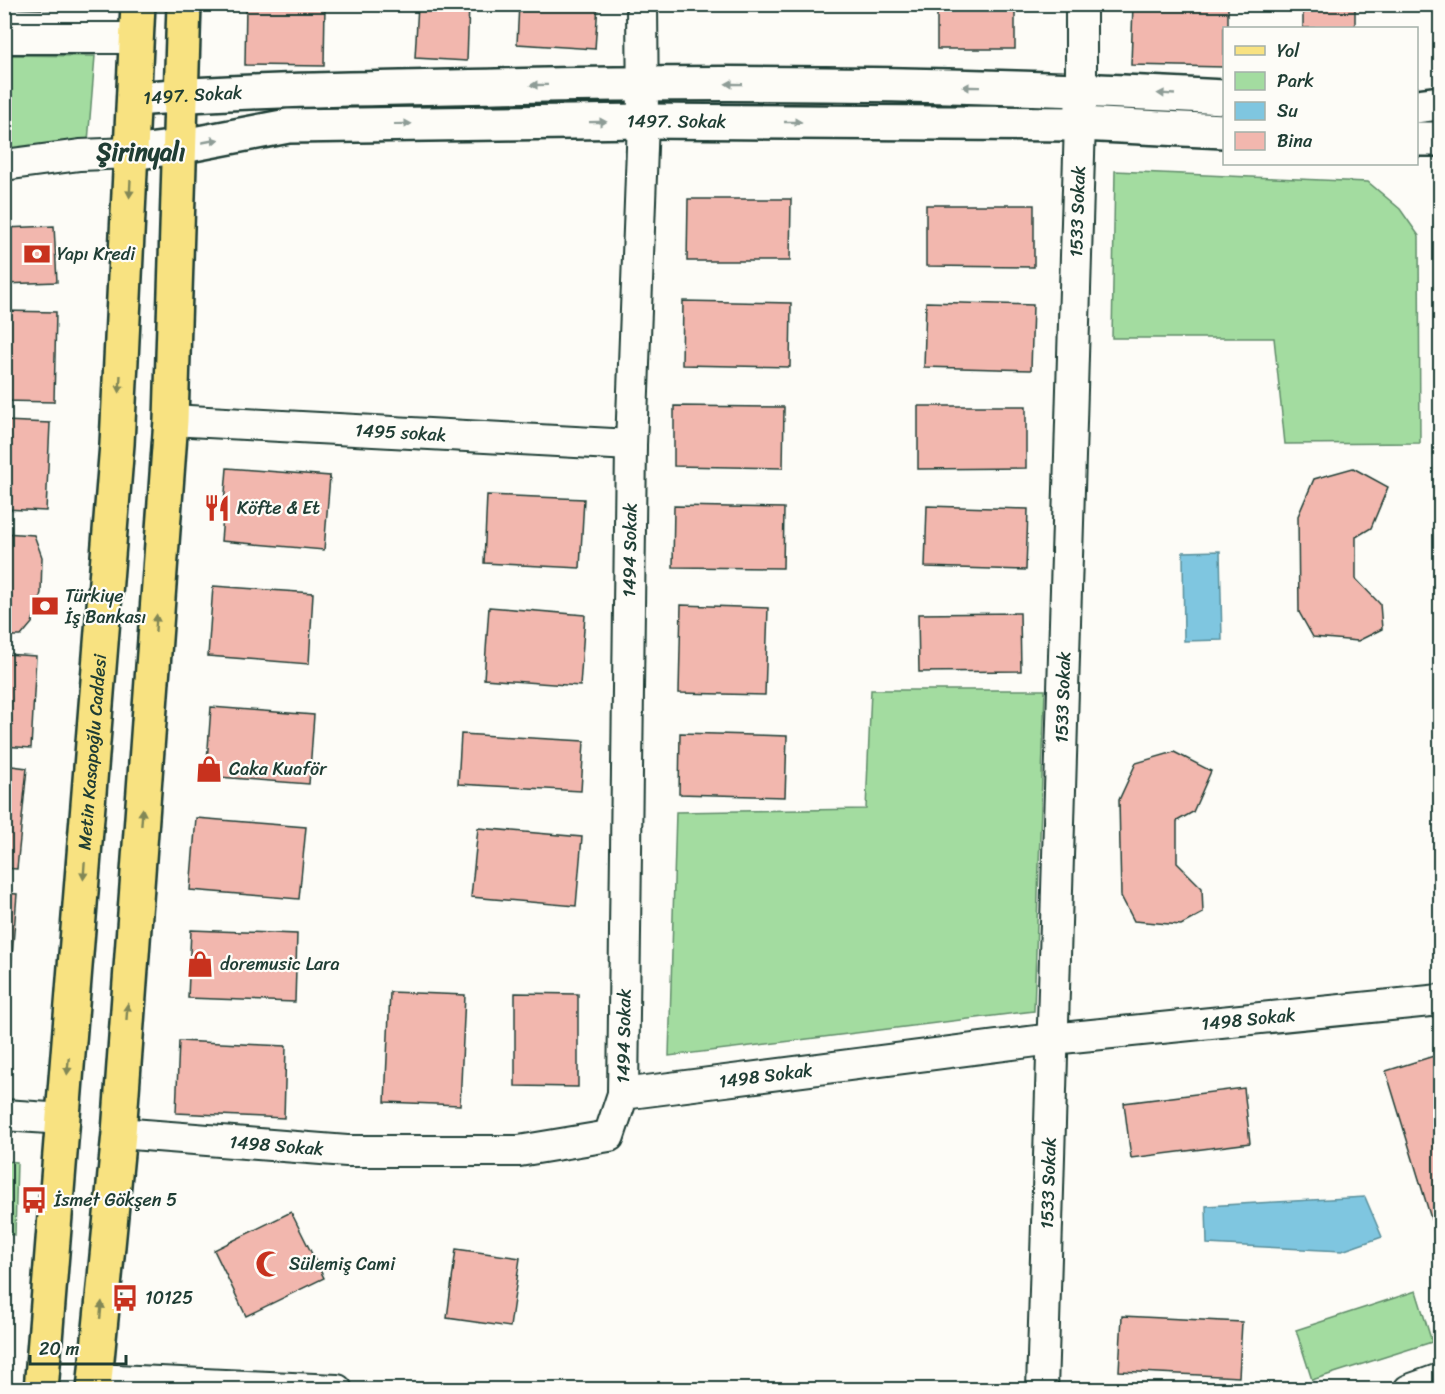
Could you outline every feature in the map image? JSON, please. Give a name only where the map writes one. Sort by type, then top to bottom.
[{"type":"main road","name":"Metin Kasapoğlu Caddesi","points":[[41,1389],[117,444],[138,4]]},
{"type":"main road","points":[[94,1384],[118,1133],[171,420],[184,4]]},
{"type":"street","name":"1494 Sokak","points":[[623,1094],[631,445],[643,121],[642,4]]},
{"type":"street","name":"1533 Sokak","points":[[1042,1389],[1081,89],[1081,4]]},
{"type":"street","points":[[4,38],[136,38]]},
{"type":"street","name":"1497. Sokak","points":[[135,99],[180,95],[643,83],[1081,89],[1223,97]]},
{"type":"street","points":[[1418,106],[1440,103]]},
{"type":"street","name":"1497. Sokak","points":[[132,153],[178,147],[288,126],[643,121],[1080,124],[1223,131]]},
{"type":"street","points":[[1418,139],[1440,139]]},
{"type":"street","points":[[4,165],[80,155],[132,153]]},
{"type":"street","name":"1495 sokak","points":[[171,420],[631,445]]},
{"type":"street","name":"1498 Sokak","points":[[118,1133],[347,1151],[519,1151],[609,1137],[623,1094],[1052,1039],[1440,1000]]},
{"type":"street","points":[[4,1115],[64,1119]]},
{"type":"street","points":[[1409,1389],[1440,1379]]},
{"type":"street","points":[[94,1384],[337,1389]]},
{"type":"green space","points":[[4,55],[95,56],[88,142],[5,152]]},
{"type":"green space","points":[[1115,171],[1368,182],[1400,209],[1419,236],[1420,443],[1285,444],[1274,338],[1112,338]]},
{"type":"green space","points":[[871,690],[1045,690],[1034,1011],[669,1056],[676,812],[866,809]]},
{"type":"green space","points":[[4,1161],[17,1162],[15,1235],[5,1234]]},
{"type":"green space","points":[[1416,1291],[1432,1342],[1312,1380],[1296,1330]]},
{"type":"water","points":[[1220,551],[1222,640],[1184,641],[1183,552]]},
{"type":"water","points":[[1365,1197],[1382,1237],[1342,1251],[1207,1244],[1206,1206]]},
{"type":"building","points":[[6,4],[69,4],[68,10],[6,8]]},
{"type":"building","points":[[246,4],[325,4],[324,66],[245,65]]},
{"type":"building","points":[[418,4],[469,4],[467,61],[415,58]]},
{"type":"building","points":[[519,4],[598,4],[595,49],[517,44]]},
{"type":"building","points":[[937,4],[1015,4],[1015,49],[937,49]]},
{"type":"building","points":[[1133,4],[1228,4],[1228,27],[1223,27],[1223,67],[1131,65]]},
{"type":"building","points":[[1303,4],[1355,4],[1355,27],[1303,27]]},
{"type":"building","points":[[688,199],[791,199],[790,261],[687,261]]},
{"type":"building","points":[[926,205],[1034,205],[1034,267],[926,266]]},
{"type":"building","points":[[54,226],[57,282],[4,284],[4,228]]},
{"type":"building","points":[[683,301],[791,303],[790,367],[682,365]]},
{"type":"building","points":[[926,302],[1033,305],[1031,370],[924,367]]},
{"type":"building","points":[[4,311],[56,312],[54,402],[4,401]]},
{"type":"building","points":[[674,406],[784,407],[783,468],[674,466]]},
{"type":"building","points":[[918,406],[1026,406],[1026,468],[918,469]]},
{"type":"building","points":[[4,421],[50,423],[46,511],[4,509]]},
{"type":"building","points":[[227,468],[330,476],[324,550],[221,541]]},
{"type":"building","points":[[1353,468],[1388,487],[1371,528],[1356,537],[1356,579],[1380,604],[1382,629],[1358,641],[1313,637],[1299,612],[1298,516],[1314,479]]},
{"type":"building","points":[[487,495],[584,499],[580,568],[484,563]]},
{"type":"building","points":[[674,506],[784,508],[783,568],[673,567]]},
{"type":"building","points":[[927,506],[1028,509],[1026,570],[925,567]]},
{"type":"building","points":[[4,533],[34,535],[42,557],[41,593],[32,623],[21,636],[4,636]]},
{"type":"building","points":[[213,586],[313,593],[309,664],[208,656]]},
{"type":"building","points":[[681,605],[768,608],[765,695],[679,693]]},
{"type":"building","points":[[489,607],[585,615],[580,686],[484,679]]},
{"type":"building","points":[[1020,613],[1021,671],[919,672],[918,614]]},
{"type":"building","points":[[4,654],[36,656],[31,748],[4,746]]},
{"type":"building","points":[[211,707],[314,715],[309,784],[206,776]]},
{"type":"building","points":[[680,733],[787,736],[785,797],[679,794]]},
{"type":"building","points":[[461,734],[584,741],[581,791],[458,784]]},
{"type":"building","points":[[1174,752],[1211,771],[1193,812],[1177,821],[1177,863],[1202,888],[1203,913],[1181,925],[1134,921],[1121,896],[1119,800],[1136,763]]},
{"type":"building","points":[[4,765],[27,768],[17,869],[4,868]]},
{"type":"building","points":[[196,818],[306,827],[299,899],[190,890]]},
{"type":"building","points":[[478,828],[582,837],[576,906],[471,897]]},
{"type":"building","points":[[4,893],[17,894],[10,982],[4,982]]},
{"type":"building","points":[[191,930],[297,934],[295,1002],[188,998]]},
{"type":"building","points":[[390,992],[465,995],[460,1105],[385,1102]]},
{"type":"building","points":[[515,993],[578,994],[578,1087],[515,1086]]},
{"type":"building","points":[[179,1041],[286,1046],[284,1118],[176,1113]]},
{"type":"building","points":[[1440,1054],[1440,1248],[1386,1071]]},
{"type":"building","points":[[1244,1088],[1250,1143],[1131,1158],[1124,1103]]},
{"type":"building","name":"Sülemiş Cami","points":[[291,1212],[324,1278],[246,1316],[214,1250]]},
{"type":"building","points":[[456,1249],[520,1258],[510,1327],[447,1318]]},
{"type":"building","points":[[1122,1316],[1242,1322],[1239,1377],[1119,1371]]},
{"type":"place","name":"Yapı Kredi","points":[[37,254]]},
{"type":"place","name":"Köfte & Et","points":[[217,508]]},
{"type":"place","name":"Türkiye İş Bankası","points":[[45,606]]},
{"type":"place","name":"Caka Kuaför","points":[[209,769]]},
{"type":"place","name":"doremusic Lara","points":[[200,964]]},
{"type":"place","name":"İsmet Gökşen 5","points":[[34,1200]]},
{"type":"place","name":"Sülemiş Cami","points":[[269,1264]]},
{"type":"place","name":"10125","points":[[125,1298]]},
{"type":"district","name":"Şirinyalı","points":[[141,152]]}]
